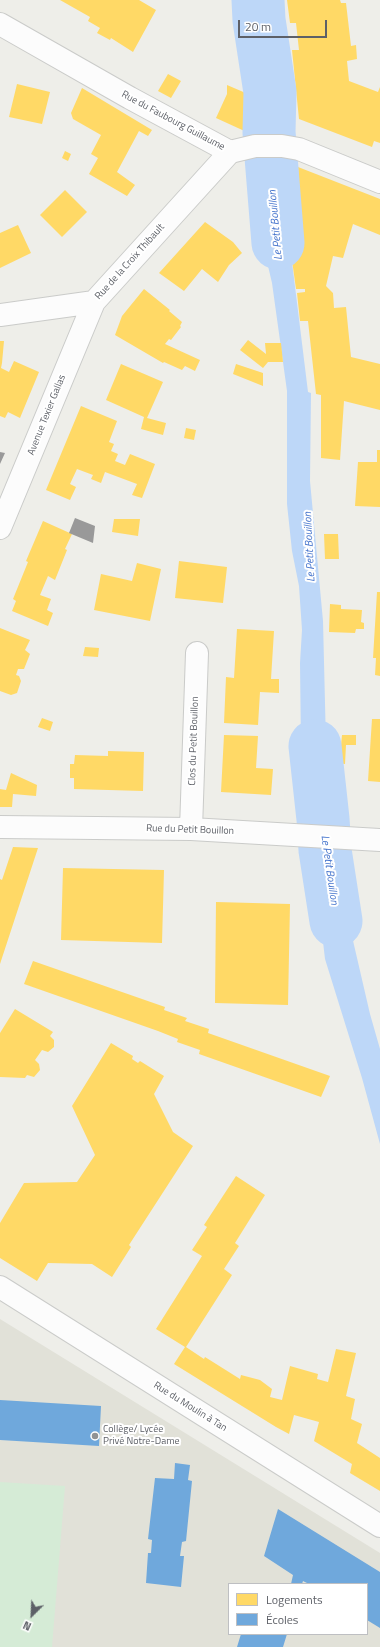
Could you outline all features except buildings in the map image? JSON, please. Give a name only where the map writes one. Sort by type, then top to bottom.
[{"type":"street","name":"Rue du Faubourg Guillaume","points":[[0,24],[136,102],[230,152],[255,146],[282,146],[299,149],[380,182]]},
{"type":"street","name":"Rue de la Croix Thibault","points":[[0,315],[94,302],[230,152]]},
{"type":"street","name":"Avenue Texier Gallas","points":[[0,528],[94,302]]},
{"type":"street","name":"Clos du Petit Bouillon","points":[[191,829],[197,653]]},
{"type":"street","name":"Rue du Petit Bouillon","points":[[0,827],[191,829],[380,840]]},
{"type":"street","name":"Rue du Moulin à Tan","points":[[0,1287],[380,1526]]},
{"type":"shaded area","name":"Collège/ Lycée Privé Notre-Dame","points":[[0,1319],[380,1553],[380,1647],[0,1647]]},
{"type":"green space","points":[[0,1482],[65,1486],[52,1647],[0,1647]]},
{"type":"water","points":[[248,0],[268,0],[268,16],[286,131],[258,133],[258,70]]},
{"type":"water","points":[[287,170],[290,246],[308,392],[311,393],[310,481],[323,621],[326,744],[337,814],[340,814],[340,819],[306,818],[304,814],[308,814],[301,746],[300,663],[302,630],[299,586],[292,551],[287,504],[287,391],[272,283],[268,266],[256,257],[256,205],[261,171]]},
{"type":"water","points":[[308,849],[344,850],[345,855],[342,856],[351,932],[370,1014],[380,1049],[380,1144],[362,1078],[325,959],[313,856],[307,856]]},
{"type":"waterway","name":"Le Petit Bouillon","points":[[258,0],[259,20],[270,92],[269,132],[278,243]]},
{"type":"waterway","name":"Le Petit Bouillon","points":[[315,746],[325,850],[336,921]]},
{"type":"place","name":"Collège/ Lycée Privé Notre-Dame","points":[[95,1436]]}]
